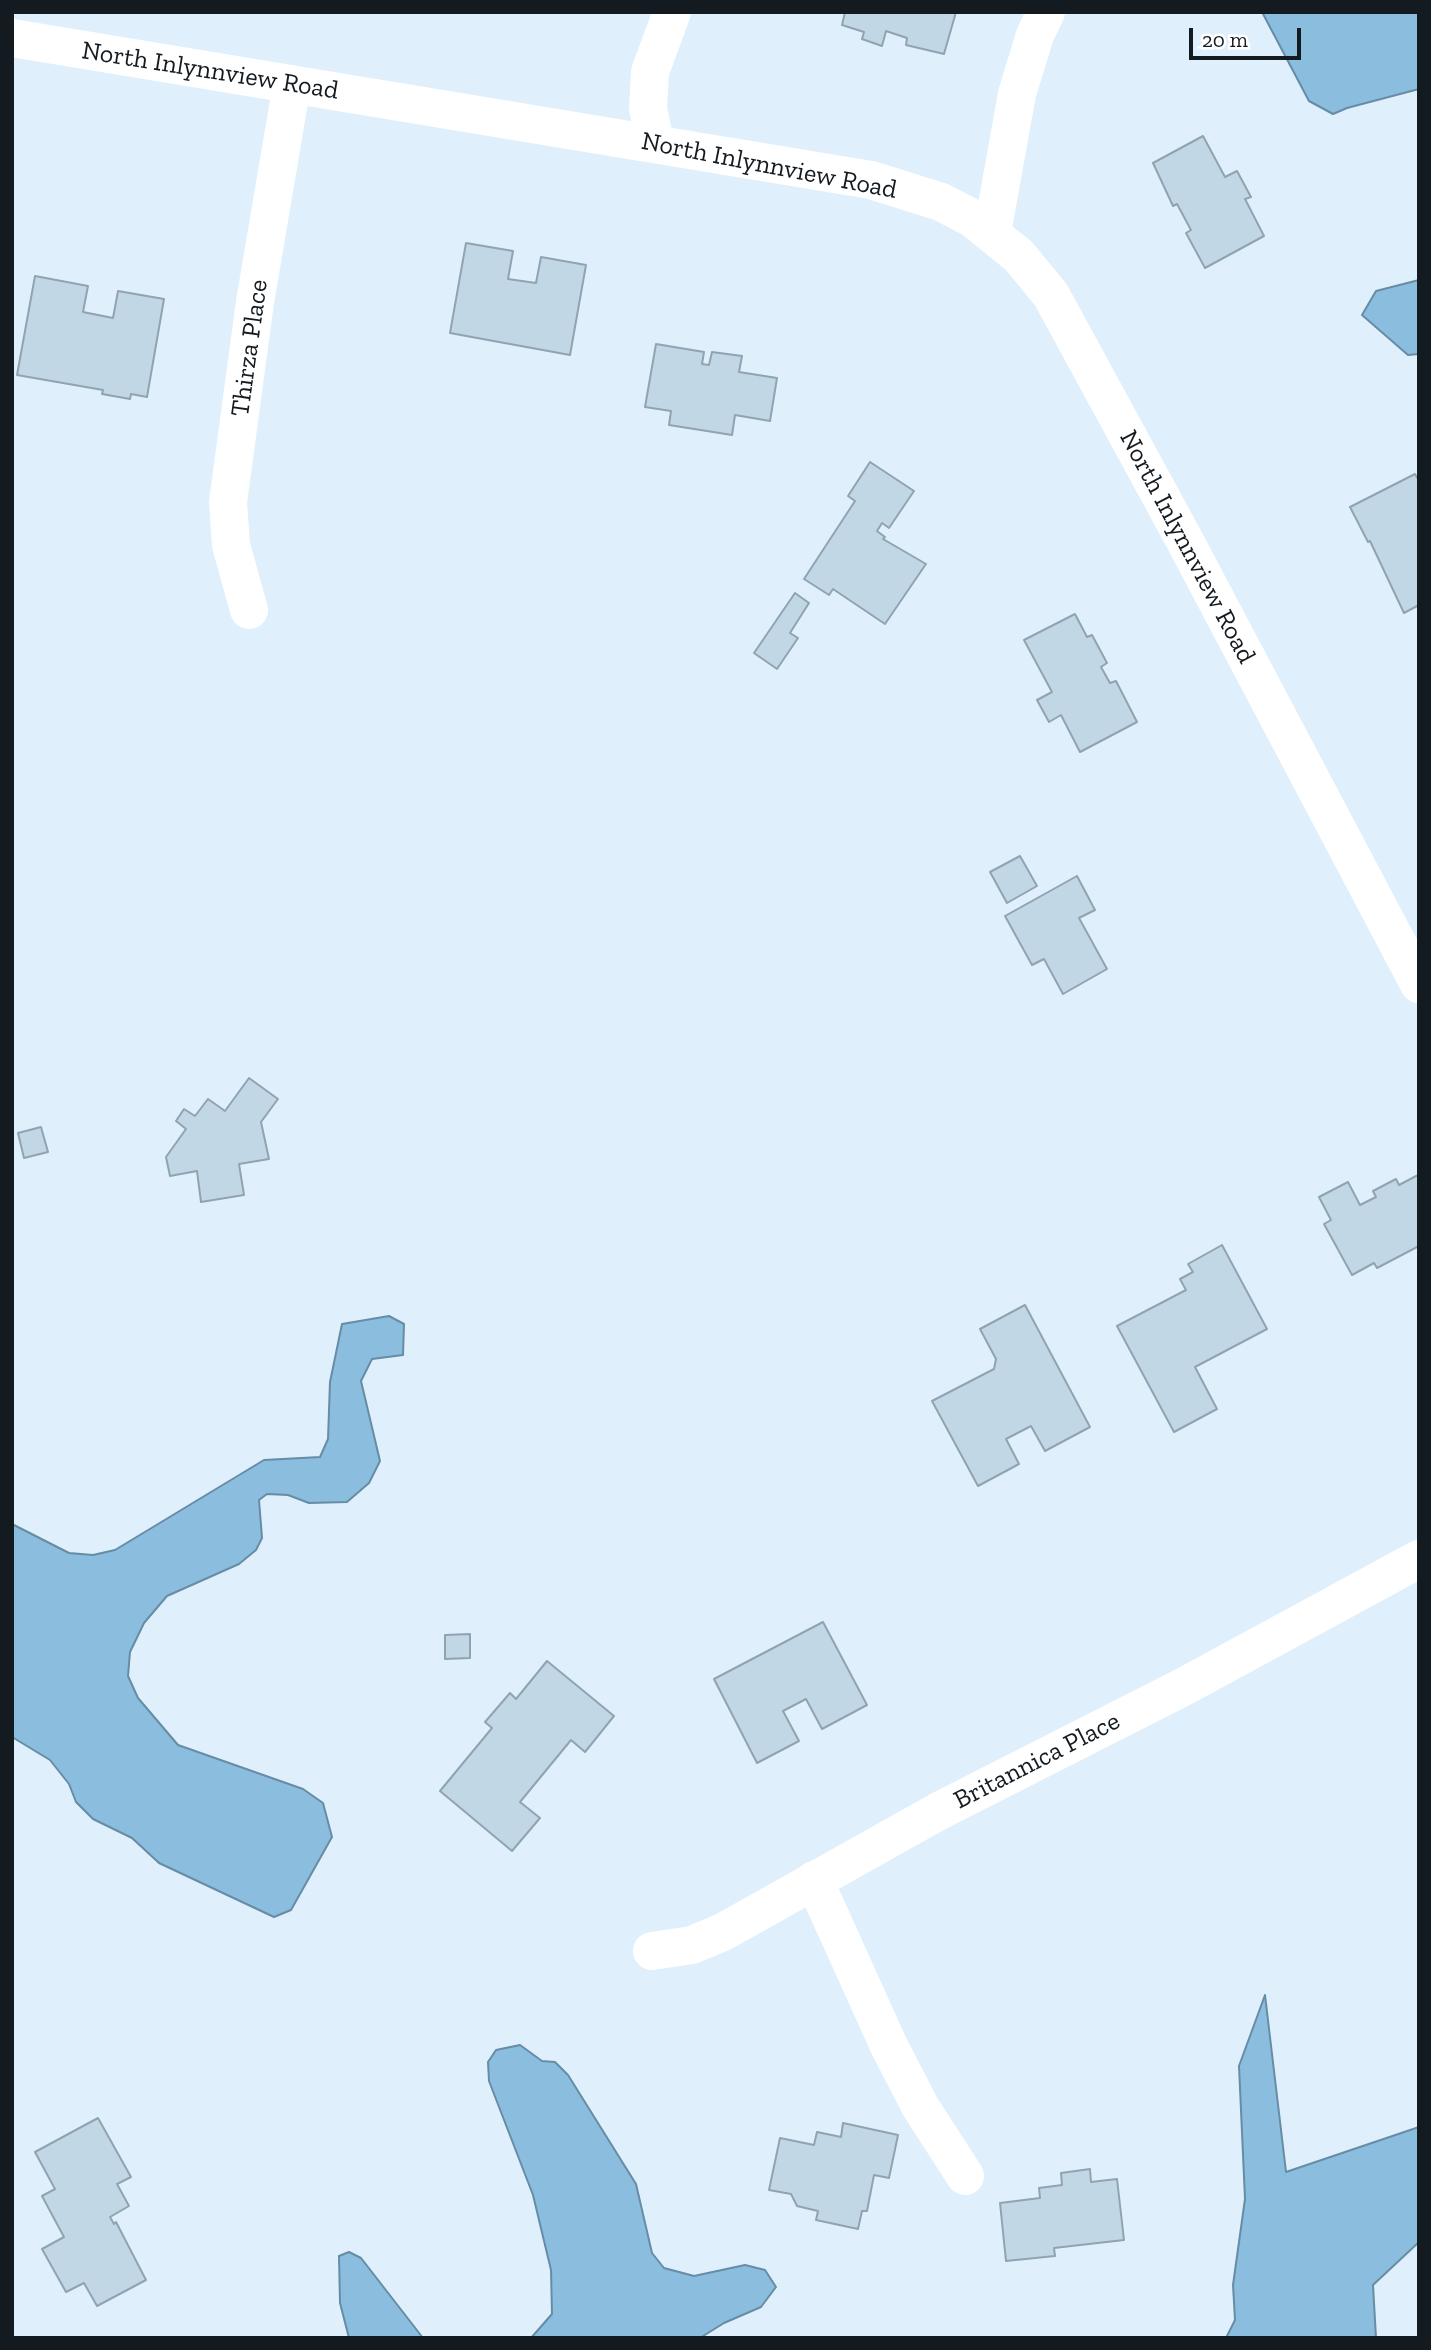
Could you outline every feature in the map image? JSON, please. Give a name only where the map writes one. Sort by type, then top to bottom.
[{"type":"street","points":[[655,144],[648,108],[650,72],[672,12]]},
{"type":"street","points":[[992,233],[1017,94],[1035,35],[1046,12]]},
{"type":"street","name":"North Inlynnview Road","points":[[12,38],[871,180],[941,202],[972,218],[1019,256],[1051,295],[1185,541],[1419,984]]},
{"type":"street","name":"Thirza Place","points":[[249,610],[231,545],[229,502],[255,302],[292,85]]},
{"type":"street","name":"Britannica Place","points":[[652,1951],[692,1945],[723,1933],[939,1811],[1185,1686],[1419,1559]]},
{"type":"street","points":[[814,1880],[889,2046],[920,2106],[965,2176]]},
{"type":"water","points":[[1262,12],[1419,12],[1419,89],[1333,114],[1309,101]]},
{"type":"water","points":[[1419,280],[1419,354],[1408,355],[1362,315],[1376,291]]},
{"type":"water","points":[[389,1316],[404,1324],[403,1355],[372,1359],[361,1381],[380,1461],[369,1483],[347,1502],[309,1503],[288,1495],[267,1494],[259,1500],[262,1538],[256,1550],[239,1564],[167,1596],[144,1623],[130,1652],[128,1676],[138,1698],[178,1745],[303,1789],[323,1803],[332,1837],[291,1910],[274,1917],[159,1863],[132,1838],[93,1819],[76,1802],[69,1784],[50,1760],[12,1737],[12,1524],[69,1553],[93,1555],[115,1550],[264,1460],[320,1457],[328,1439],[330,1382],[342,1324]]},
{"type":"water","points":[[1265,1995],[1286,2172],[1419,2127],[1419,2242],[1373,2285],[1376,2338],[1226,2338],[1235,2320],[1233,2285],[1245,2199],[1239,2066]]},
{"type":"water","points":[[520,2045],[542,2061],[555,2062],[568,2075],[636,2184],[652,2253],[664,2268],[694,2276],[745,2265],[765,2270],[776,2287],[761,2307],[724,2323],[700,2338],[531,2338],[552,2314],[551,2270],[533,2195],[489,2081],[488,2062],[496,2050]]},
{"type":"water","points":[[349,2252],[361,2258],[423,2338],[349,2338],[340,2303],[339,2256]]},
{"type":"building","points":[[845,12],[956,12],[944,54],[906,45],[907,38],[886,31],[882,46],[862,39],[864,32],[842,25]]},
{"type":"building","points":[[1203,136],[1225,177],[1237,171],[1251,197],[1245,199],[1264,236],[1205,268],[1186,233],[1191,230],[1177,204],[1173,206],[1153,163]]},
{"type":"building","points":[[466,243],[513,251],[508,279],[536,283],[541,257],[586,265],[570,355],[450,333]]},
{"type":"building","points":[[35,276],[88,286],[83,312],[113,318],[118,291],[164,299],[147,397],[131,394],[130,399],[102,394],[103,390],[17,375]]},
{"type":"building","points":[[656,344],[704,352],[702,364],[709,365],[712,352],[742,356],[739,372],[777,378],[770,421],[735,415],[732,435],[669,425],[671,411],[645,407]]},
{"type":"building","points":[[870,462],[914,491],[889,528],[882,523],[877,531],[885,537],[883,539],[926,564],[885,624],[833,589],[829,595],[804,579],[855,501],[848,496]]},
{"type":"building","points":[[1415,474],[1419,481],[1419,605],[1404,613],[1370,541],[1368,542],[1350,507]]},
{"type":"building","points":[[795,593],[809,603],[790,633],[798,638],[777,669],[754,653]]},
{"type":"building","points":[[1075,614],[1087,637],[1092,635],[1107,663],[1101,667],[1110,683],[1116,681],[1137,722],[1080,752],[1061,715],[1049,722],[1037,700],[1052,692],[1024,640]]},
{"type":"building","points":[[1020,856],[1037,886],[1007,903],[990,872]]},
{"type":"building","points":[[1077,876],[1095,910],[1079,918],[1107,969],[1063,994],[1044,959],[1032,965],[1005,916]]},
{"type":"building","points":[[249,1078],[278,1099],[261,1122],[269,1159],[239,1164],[244,1195],[201,1202],[197,1171],[170,1176],[166,1157],[186,1129],[176,1121],[184,1109],[195,1116],[208,1099],[225,1111]]},
{"type":"building","points":[[41,1127],[48,1152],[24,1158],[18,1133]]},
{"type":"building","points":[[1418,1175],[1419,1246],[1377,1268],[1374,1263],[1352,1275],[1324,1224],[1331,1220],[1319,1197],[1348,1182],[1360,1205],[1376,1197],[1373,1191],[1396,1179],[1399,1185]]},
{"type":"building","points":[[1222,1245],[1267,1329],[1195,1367],[1217,1409],[1174,1432],[1117,1326],[1186,1290],[1180,1279],[1193,1272],[1188,1264]]},
{"type":"building","points":[[1025,1305],[1090,1427],[1045,1451],[1031,1426],[1006,1439],[1019,1464],[978,1486],[932,1401],[994,1369],[996,1359],[980,1329]]},
{"type":"building","points":[[823,1622],[867,1705],[822,1729],[806,1699],[783,1711],[799,1741],[757,1763],[714,1679]]},
{"type":"building","points":[[470,1634],[470,1658],[445,1659],[445,1635]]},
{"type":"building","points":[[547,1661],[614,1716],[585,1752],[571,1740],[520,1802],[540,1818],[512,1851],[440,1791],[492,1728],[485,1722],[510,1693],[516,1699]]},
{"type":"building","points":[[98,2118],[131,2177],[117,2184],[129,2206],[110,2217],[114,2224],[116,2222],[146,2280],[97,2306],[84,2283],[66,2292],[42,2249],[64,2237],[42,2196],[55,2189],[35,2152]]},
{"type":"building","points":[[843,2123],[898,2135],[889,2178],[874,2175],[867,2211],[862,2211],[858,2229],[816,2220],[818,2211],[797,2206],[791,2194],[769,2190],[780,2138],[814,2145],[817,2132],[841,2137]]},
{"type":"building","points":[[1090,2169],[1091,2182],[1117,2179],[1124,2240],[1054,2248],[1055,2256],[1006,2261],[1000,2203],[1040,2198],[1039,2188],[1062,2185],[1061,2173]]}]
